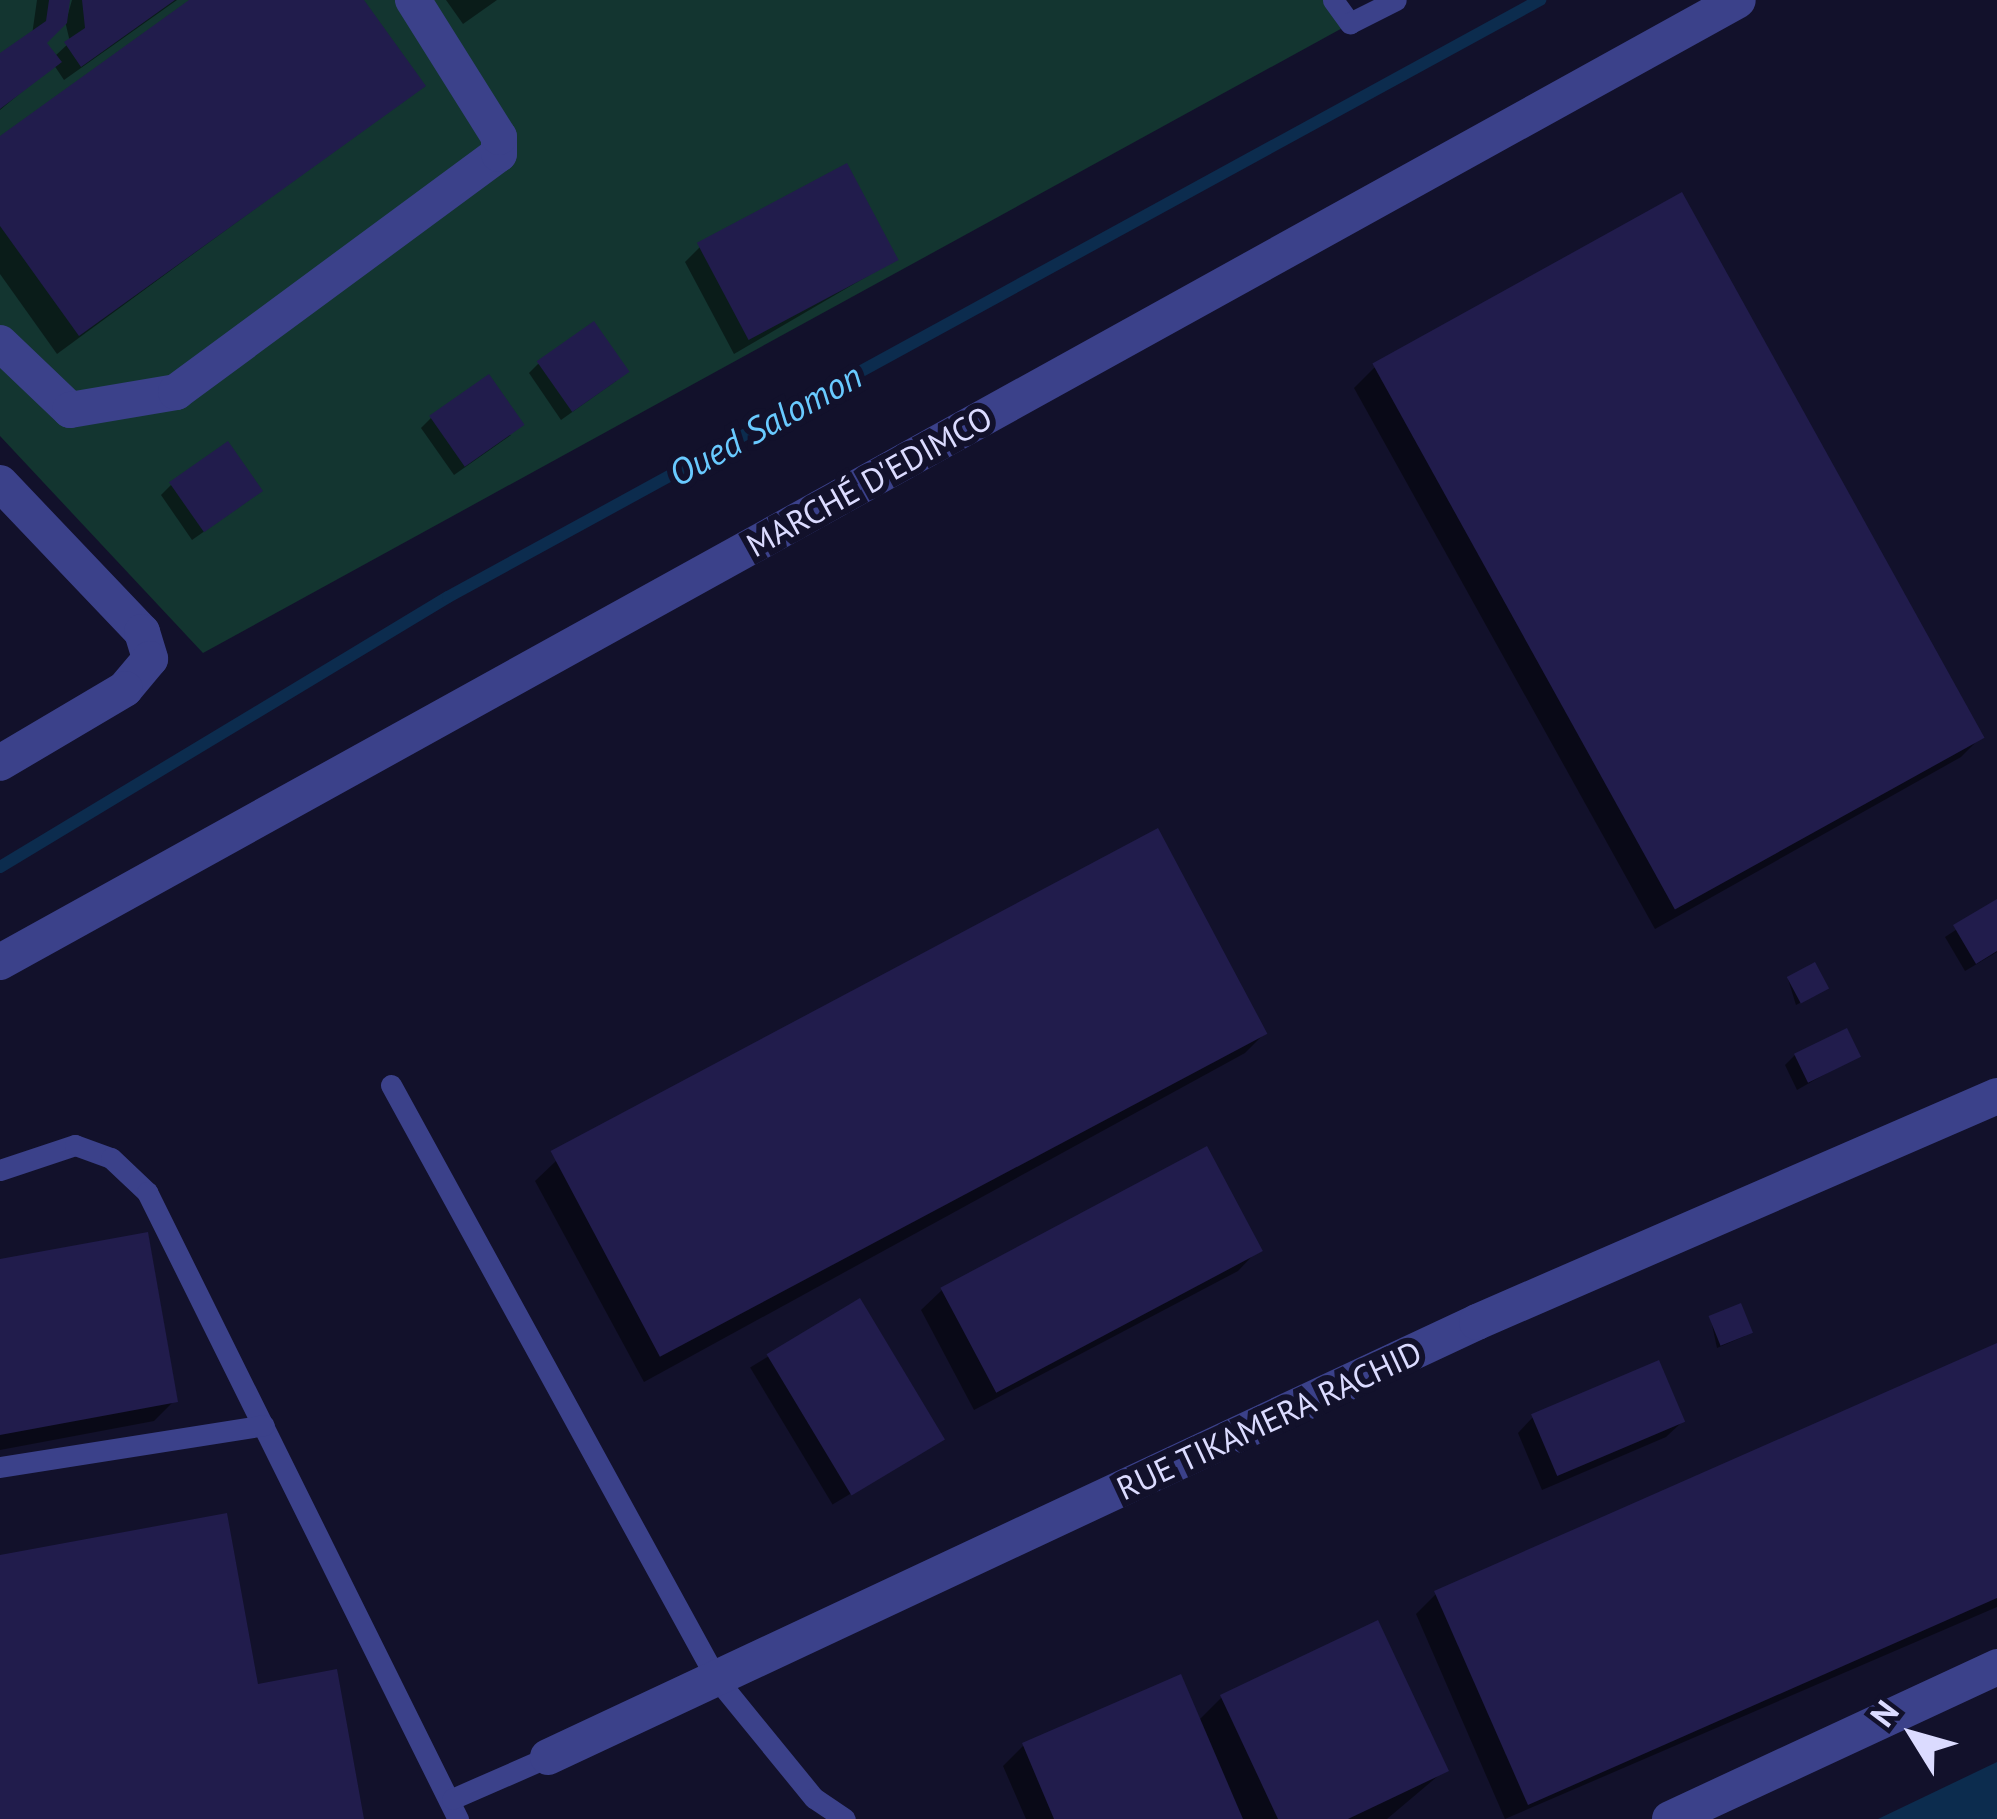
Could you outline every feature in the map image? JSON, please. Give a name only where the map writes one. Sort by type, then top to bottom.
[{"type":"street","points":[[0,344],[70,410],[176,392],[499,154],[499,136],[413,0]]},
{"type":"street","name":"MARCHÉ D'EDIMCO","points":[[0,962],[1738,0]]},
{"type":"street","points":[[0,482],[142,632],[150,658],[125,689],[0,763]]},
{"type":"street","name":"RUE TIKAMERA RACHID","points":[[548,1756],[1477,1322],[1997,1096]]},
{"type":"street","points":[[1670,1819],[1997,1667]]},
{"type":"lane","points":[[1333,0],[1350,23],[1396,0]]},
{"type":"lane","points":[[392,1085],[716,1678],[814,1798],[845,1819]]},
{"type":"lane","points":[[0,1170],[75,1145],[111,1158],[147,1192],[455,1809],[548,1756]]},
{"type":"lane","points":[[0,1467],[264,1425]]},
{"type":"green space","points":[[0,0],[1341,0],[1357,20],[203,653],[0,436]]},
{"type":"water","points":[[1997,1762],[1997,1819],[1878,1819]]},
{"type":"building","points":[[49,0],[70,0],[67,23],[47,43],[62,62],[0,109],[0,53],[46,21]]},
{"type":"building","points":[[82,0],[175,0],[81,67],[64,42],[85,28]]},
{"type":"building","points":[[189,0],[364,0],[426,86],[79,336],[0,226],[0,136]]},
{"type":"building","points":[[847,163],[899,260],[749,340],[697,243]]},
{"type":"building","points":[[1682,192],[1985,738],[1675,909],[1372,364]]},
{"type":"building","points":[[594,321],[630,372],[572,412],[537,361]]},
{"type":"building","points":[[489,374],[525,425],[465,467],[429,416]]},
{"type":"building","points":[[228,441],[263,491],[204,532],[169,482]]},
{"type":"building","points":[[1158,828],[1267,1034],[660,1357],[551,1151]]},
{"type":"building","points":[[1997,899],[1997,951],[1976,964],[1953,925]]},
{"type":"building","points":[[1815,962],[1829,988],[1801,1004],[1787,977]]},
{"type":"building","points":[[1847,1028],[1861,1057],[1808,1083],[1794,1054]]},
{"type":"building","points":[[1207,1146],[1263,1251],[996,1393],[940,1288]]},
{"type":"building","points":[[148,1232],[178,1402],[0,1435],[0,1259]]},
{"type":"building","points":[[860,1298],[945,1439],[852,1496],[767,1354]]},
{"type":"building","points":[[1741,1303],[1753,1333],[1721,1346],[1709,1316]]},
{"type":"building","points":[[1997,1343],[1997,1598],[1528,1805],[1434,1591]]},
{"type":"building","points":[[1659,1360],[1685,1422],[1557,1476],[1531,1414]]},
{"type":"building","points":[[227,1513],[258,1684],[337,1669],[364,1819],[0,1819],[0,1555]]},
{"type":"building","points":[[1378,1620],[1449,1771],[1348,1819],[1278,1819],[1220,1695]]},
{"type":"building","points":[[1181,1674],[1243,1819],[1054,1819],[1022,1743]]},
{"type":"waterway","name":"Oued Salomon","points":[[0,867],[448,597],[1540,0]]}]
